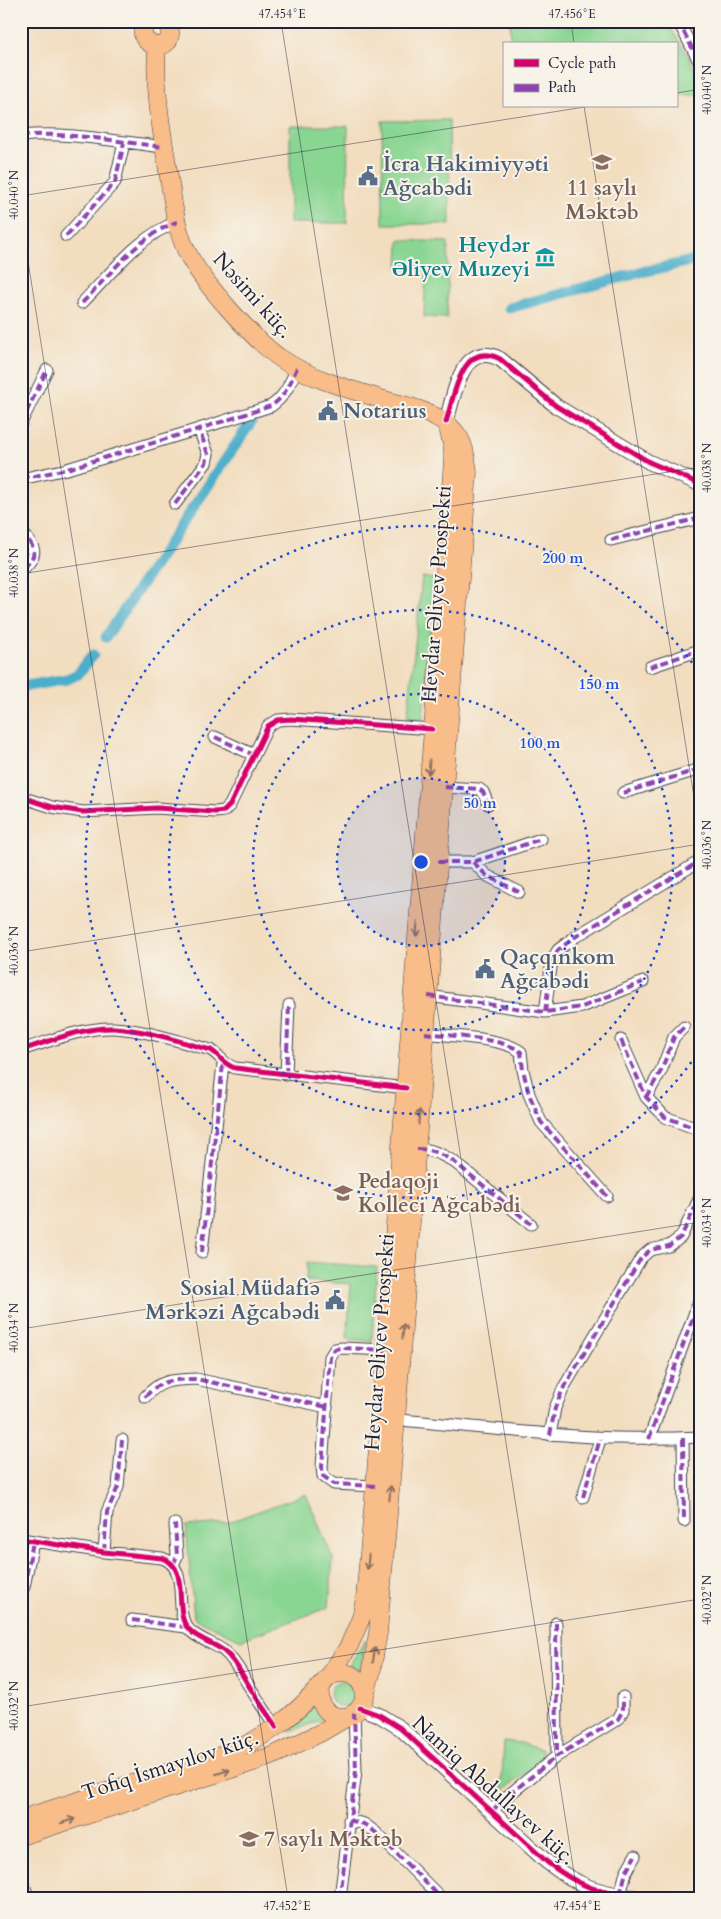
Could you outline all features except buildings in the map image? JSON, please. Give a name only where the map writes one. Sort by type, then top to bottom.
[{"type":"main road","name":"Nəsimi küç.","points":[[156,22],[144,28],[143,35],[151,45],[157,46],[157,87],[164,147],[177,222],[188,254],[195,266],[219,296],[279,358],[297,368],[350,389],[432,415],[446,422]]},
{"type":"main road","points":[[21,1819],[223,1755],[248,1745],[276,1728],[304,1705],[326,1680],[349,1646],[361,1618],[365,1598],[375,1486],[388,1419],[386,1350],[453,459],[453,449],[446,422]]},
{"type":"main road","name":"Heydar Əliyev Prospekti","points":[[359,1708],[372,1674],[378,1633],[388,1419],[417,1149],[468,472],[462,440],[446,422]]},
{"type":"main road","points":[[340,1673],[346,1673],[357,1679],[363,1690],[359,1708],[340,1716],[327,1710],[320,1697],[326,1680],[340,1673]]},
{"type":"main road","name":"Tofiq İsmayılov küç.","points":[[21,1836],[272,1756],[320,1733],[359,1708]]},
{"type":"street","points":[[678,21],[700,63]]},
{"type":"street","points":[[21,136],[39,134],[164,147]]},
{"type":"street","points":[[66,236],[115,182],[124,143]]},
{"type":"street","points":[[82,303],[141,243],[155,232],[177,222]]},
{"type":"street","points":[[446,422],[461,373],[466,363],[473,357],[482,354],[492,355],[500,359],[556,406],[649,462],[700,484]]},
{"type":"street","points":[[21,479],[68,469],[271,406],[285,394],[297,368]]},
{"type":"street","points":[[21,423],[47,370]]},
{"type":"street","points":[[175,504],[206,463],[208,454],[200,429]]},
{"type":"street","points":[[611,540],[700,518]]},
{"type":"street","points":[[21,531],[32,544],[34,551],[32,560],[21,571]]},
{"type":"street","points":[[650,667],[700,650]]},
{"type":"street","points":[[21,797],[52,807],[83,812],[157,808],[224,811],[230,805],[268,726],[278,720],[291,719],[432,729]]},
{"type":"street","points":[[215,737],[254,755]]},
{"type":"street","points":[[623,792],[700,769]]},
{"type":"street","points":[[444,787],[479,789],[483,792],[488,804]]},
{"type":"street","points":[[438,862],[473,862],[541,839]]},
{"type":"street","points":[[545,1012],[552,960],[558,950],[575,937],[700,861]]},
{"type":"street","points":[[473,862],[486,875],[519,892]]},
{"type":"street","points":[[428,996],[545,1012],[582,1007],[643,982]]},
{"type":"street","points":[[286,1075],[289,1006]]},
{"type":"street","points":[[646,1097],[661,1071],[674,1038],[684,1027]]},
{"type":"street","points":[[21,1050],[91,1030],[114,1028],[153,1034],[211,1050],[219,1056],[223,1064],[202,1252]]},
{"type":"street","points":[[426,1033],[501,1043],[514,1046],[522,1052],[523,1070],[529,1094],[542,1122],[607,1196]]},
{"type":"street","points":[[621,1040],[646,1097],[665,1117],[700,1130]]},
{"type":"street","points":[[223,1064],[235,1068],[286,1075],[406,1088]]},
{"type":"street","points":[[417,1149],[429,1149],[439,1152],[453,1161],[531,1224]]},
{"type":"street","points":[[550,1435],[554,1408],[564,1387],[641,1258],[650,1250],[669,1246],[681,1237],[700,1198]]},
{"type":"street","points":[[649,1439],[700,1298]]},
{"type":"street","points":[[375,1486],[334,1484],[323,1476],[322,1467],[330,1357],[335,1350],[386,1350]]},
{"type":"street","points":[[146,1397],[155,1386],[174,1380],[196,1379],[327,1407]]},
{"type":"street","points":[[388,1419],[471,1428],[600,1438],[700,1437]]},
{"type":"street","points":[[583,1497],[600,1438]]},
{"type":"street","points":[[683,1438],[684,1522]]},
{"type":"street","points":[[104,1552],[107,1512],[118,1487],[122,1440]]},
{"type":"street","points":[[173,1565],[177,1556],[175,1524]]},
{"type":"street","points":[[24,1587],[27,1540],[104,1552],[162,1558],[169,1560],[178,1577],[182,1619],[186,1627]]},
{"type":"street","points":[[132,1620],[186,1627]]},
{"type":"street","points":[[556,1623],[557,1756]]},
{"type":"street","name":"Tofiq İsmayılov küç.","points":[[186,1627],[225,1652],[234,1662],[276,1728]]},
{"type":"street","points":[[492,1812],[500,1802],[557,1756],[618,1719],[623,1710],[623,1697]]},
{"type":"street","points":[[340,1898],[356,1772],[359,1708]]},
{"type":"street","name":"Namiq Abdullayev küç.","points":[[359,1708],[380,1715],[400,1728],[547,1862],[588,1893],[599,1892],[638,1898]]},
{"type":"street","points":[[349,1820],[364,1824],[375,1832],[441,1898]]},
{"type":"street","points":[[620,1895],[626,1872],[635,1856]]},
{"type":"street","points":[[21,1874],[28,1898]]},
{"type":"green space","points":[[510,21],[666,21],[693,66],[697,75],[700,95],[678,95],[678,42],[511,42]]},
{"type":"green space","points":[[449,120],[450,224],[383,224],[382,121]]},
{"type":"green space","points":[[290,126],[348,126],[347,223],[290,223]]},
{"type":"green space","points":[[399,240],[448,242],[447,318],[424,317],[426,270],[398,269]]},
{"type":"green space","points":[[422,577],[434,579],[423,719],[407,720]]},
{"type":"green space","points":[[307,1262],[377,1267],[372,1341],[347,1339],[351,1284],[306,1281]]},
{"type":"green space","points":[[306,1494],[333,1559],[329,1607],[241,1640],[194,1618],[186,1526],[226,1523]]},
{"type":"green space","points":[[365,1640],[361,1670],[349,1666]]},
{"type":"green space","points":[[343,1681],[352,1685],[356,1694],[352,1703],[343,1707],[334,1703],[330,1694],[334,1685]]},
{"type":"green space","points":[[315,1706],[324,1719],[289,1732]]},
{"type":"green space","points":[[504,1741],[521,1743],[542,1750],[540,1763],[501,1792]]},
{"type":"waterway","points":[[647,271],[700,259]]},
{"type":"waterway","points":[[509,308],[645,271]]},
{"type":"waterway","points":[[106,637],[251,422]]},
{"type":"waterway","points":[[21,687],[67,679],[78,674],[93,655]]},
{"type":"marked path","points":[[678,21],[700,63]]},
{"type":"marked path","points":[[21,136],[75,136],[164,147]]},
{"type":"marked path","points":[[66,236],[115,182],[124,143]]},
{"type":"marked path","points":[[82,303],[137,246],[163,228],[177,222]]},
{"type":"marked path","points":[[21,479],[67,469],[271,406],[284,394],[297,368]]},
{"type":"marked path","points":[[21,423],[47,370]]},
{"type":"marked path","points":[[175,504],[206,463],[208,454],[199,429]]},
{"type":"marked path","points":[[611,540],[700,518]]},
{"type":"marked path","points":[[21,531],[34,551],[31,560],[21,571]]},
{"type":"marked path","points":[[650,667],[700,650]]},
{"type":"marked path","points":[[215,737],[254,755]]},
{"type":"marked path","points":[[623,793],[700,769]]},
{"type":"marked path","points":[[444,787],[479,789],[483,792],[488,804]]},
{"type":"marked path","points":[[438,862],[473,862],[541,839]]},
{"type":"marked path","points":[[545,1012],[552,960],[558,950],[575,937],[700,861]]},
{"type":"marked path","points":[[473,862],[486,875],[519,892]]},
{"type":"marked path","points":[[428,996],[545,1012],[582,1007],[643,982]]},
{"type":"marked path","points":[[286,1075],[289,1005]]},
{"type":"marked path","points":[[646,1097],[661,1071],[674,1037],[684,1027]]},
{"type":"marked path","points":[[425,1033],[490,1041],[513,1047],[521,1052],[529,1094],[541,1122],[607,1196]]},
{"type":"marked path","points":[[621,1040],[646,1097],[665,1117],[700,1130]]},
{"type":"marked path","points":[[202,1252],[223,1064]]},
{"type":"marked path","points":[[417,1149],[436,1152],[453,1161],[531,1224]]},
{"type":"marked path","points":[[550,1435],[555,1408],[564,1387],[641,1258],[650,1250],[669,1246],[681,1237],[700,1197]]},
{"type":"marked path","points":[[649,1439],[700,1298]]},
{"type":"marked path","points":[[375,1486],[334,1484],[323,1476],[322,1467],[330,1357],[335,1349],[342,1348],[386,1350]]},
{"type":"marked path","points":[[145,1397],[162,1384],[174,1380],[196,1379],[327,1407]]},
{"type":"marked path","points":[[683,1438],[684,1521]]},
{"type":"marked path","points":[[583,1497],[600,1439]]},
{"type":"marked path","points":[[104,1552],[107,1512],[118,1487],[122,1440]]},
{"type":"marked path","points":[[173,1565],[177,1556],[175,1524]]},
{"type":"marked path","points":[[24,1587],[33,1542]]},
{"type":"marked path","points":[[132,1620],[186,1627]]},
{"type":"marked path","points":[[556,1623],[557,1756]]},
{"type":"marked path","points":[[492,1812],[500,1802],[557,1756],[618,1719],[623,1710],[623,1697]]},
{"type":"marked path","points":[[340,1898],[356,1771],[354,1713]]},
{"type":"marked path","points":[[349,1820],[364,1824],[375,1832],[441,1898]]},
{"type":"marked path","points":[[620,1895],[626,1872],[635,1856]]},
{"type":"cycle path","points":[[446,422],[461,374],[476,357],[487,355],[500,359],[556,406],[649,462],[700,484]]},
{"type":"cycle path","points":[[21,797],[52,807],[83,812],[157,808],[224,811],[230,805],[268,726],[278,720],[291,719],[432,729]]},
{"type":"cycle path","points":[[21,1050],[67,1035],[91,1030],[102,1028],[126,1029],[211,1050],[227,1064],[235,1068],[406,1088]]},
{"type":"cycle path","points":[[21,1539],[104,1552],[162,1558],[170,1562],[178,1576],[181,1611],[186,1625],[200,1638],[219,1647],[236,1664],[276,1727]]},
{"type":"cycle path","points":[[360,1708],[379,1715],[400,1728],[558,1870],[579,1883],[600,1891],[638,1898]]},
{"type":"place","name":"11 saylı Məktəb","points":[[602,162]]},
{"type":"place","name":"İcra Hakimiyyəti Ağcabədi","points":[[368,176]]},
{"type":"place","name":"Heydər Əliyev Muzeyi","points":[[545,257]]},
{"type":"place","name":"Notarius","points":[[328,411]]},
{"type":"place","name":"Qaçqınkom Ağcabədi","points":[[485,969]]},
{"type":"place","name":"Pedaqoji Kolleci Ağcabədi","points":[[343,1193]]},
{"type":"place","name":"Sosial Müdafiə Mərkəzi Ağcabədi","points":[[335,1300]]},
{"type":"place","name":"7 saylı Məktəb","points":[[249,1839]]}]
